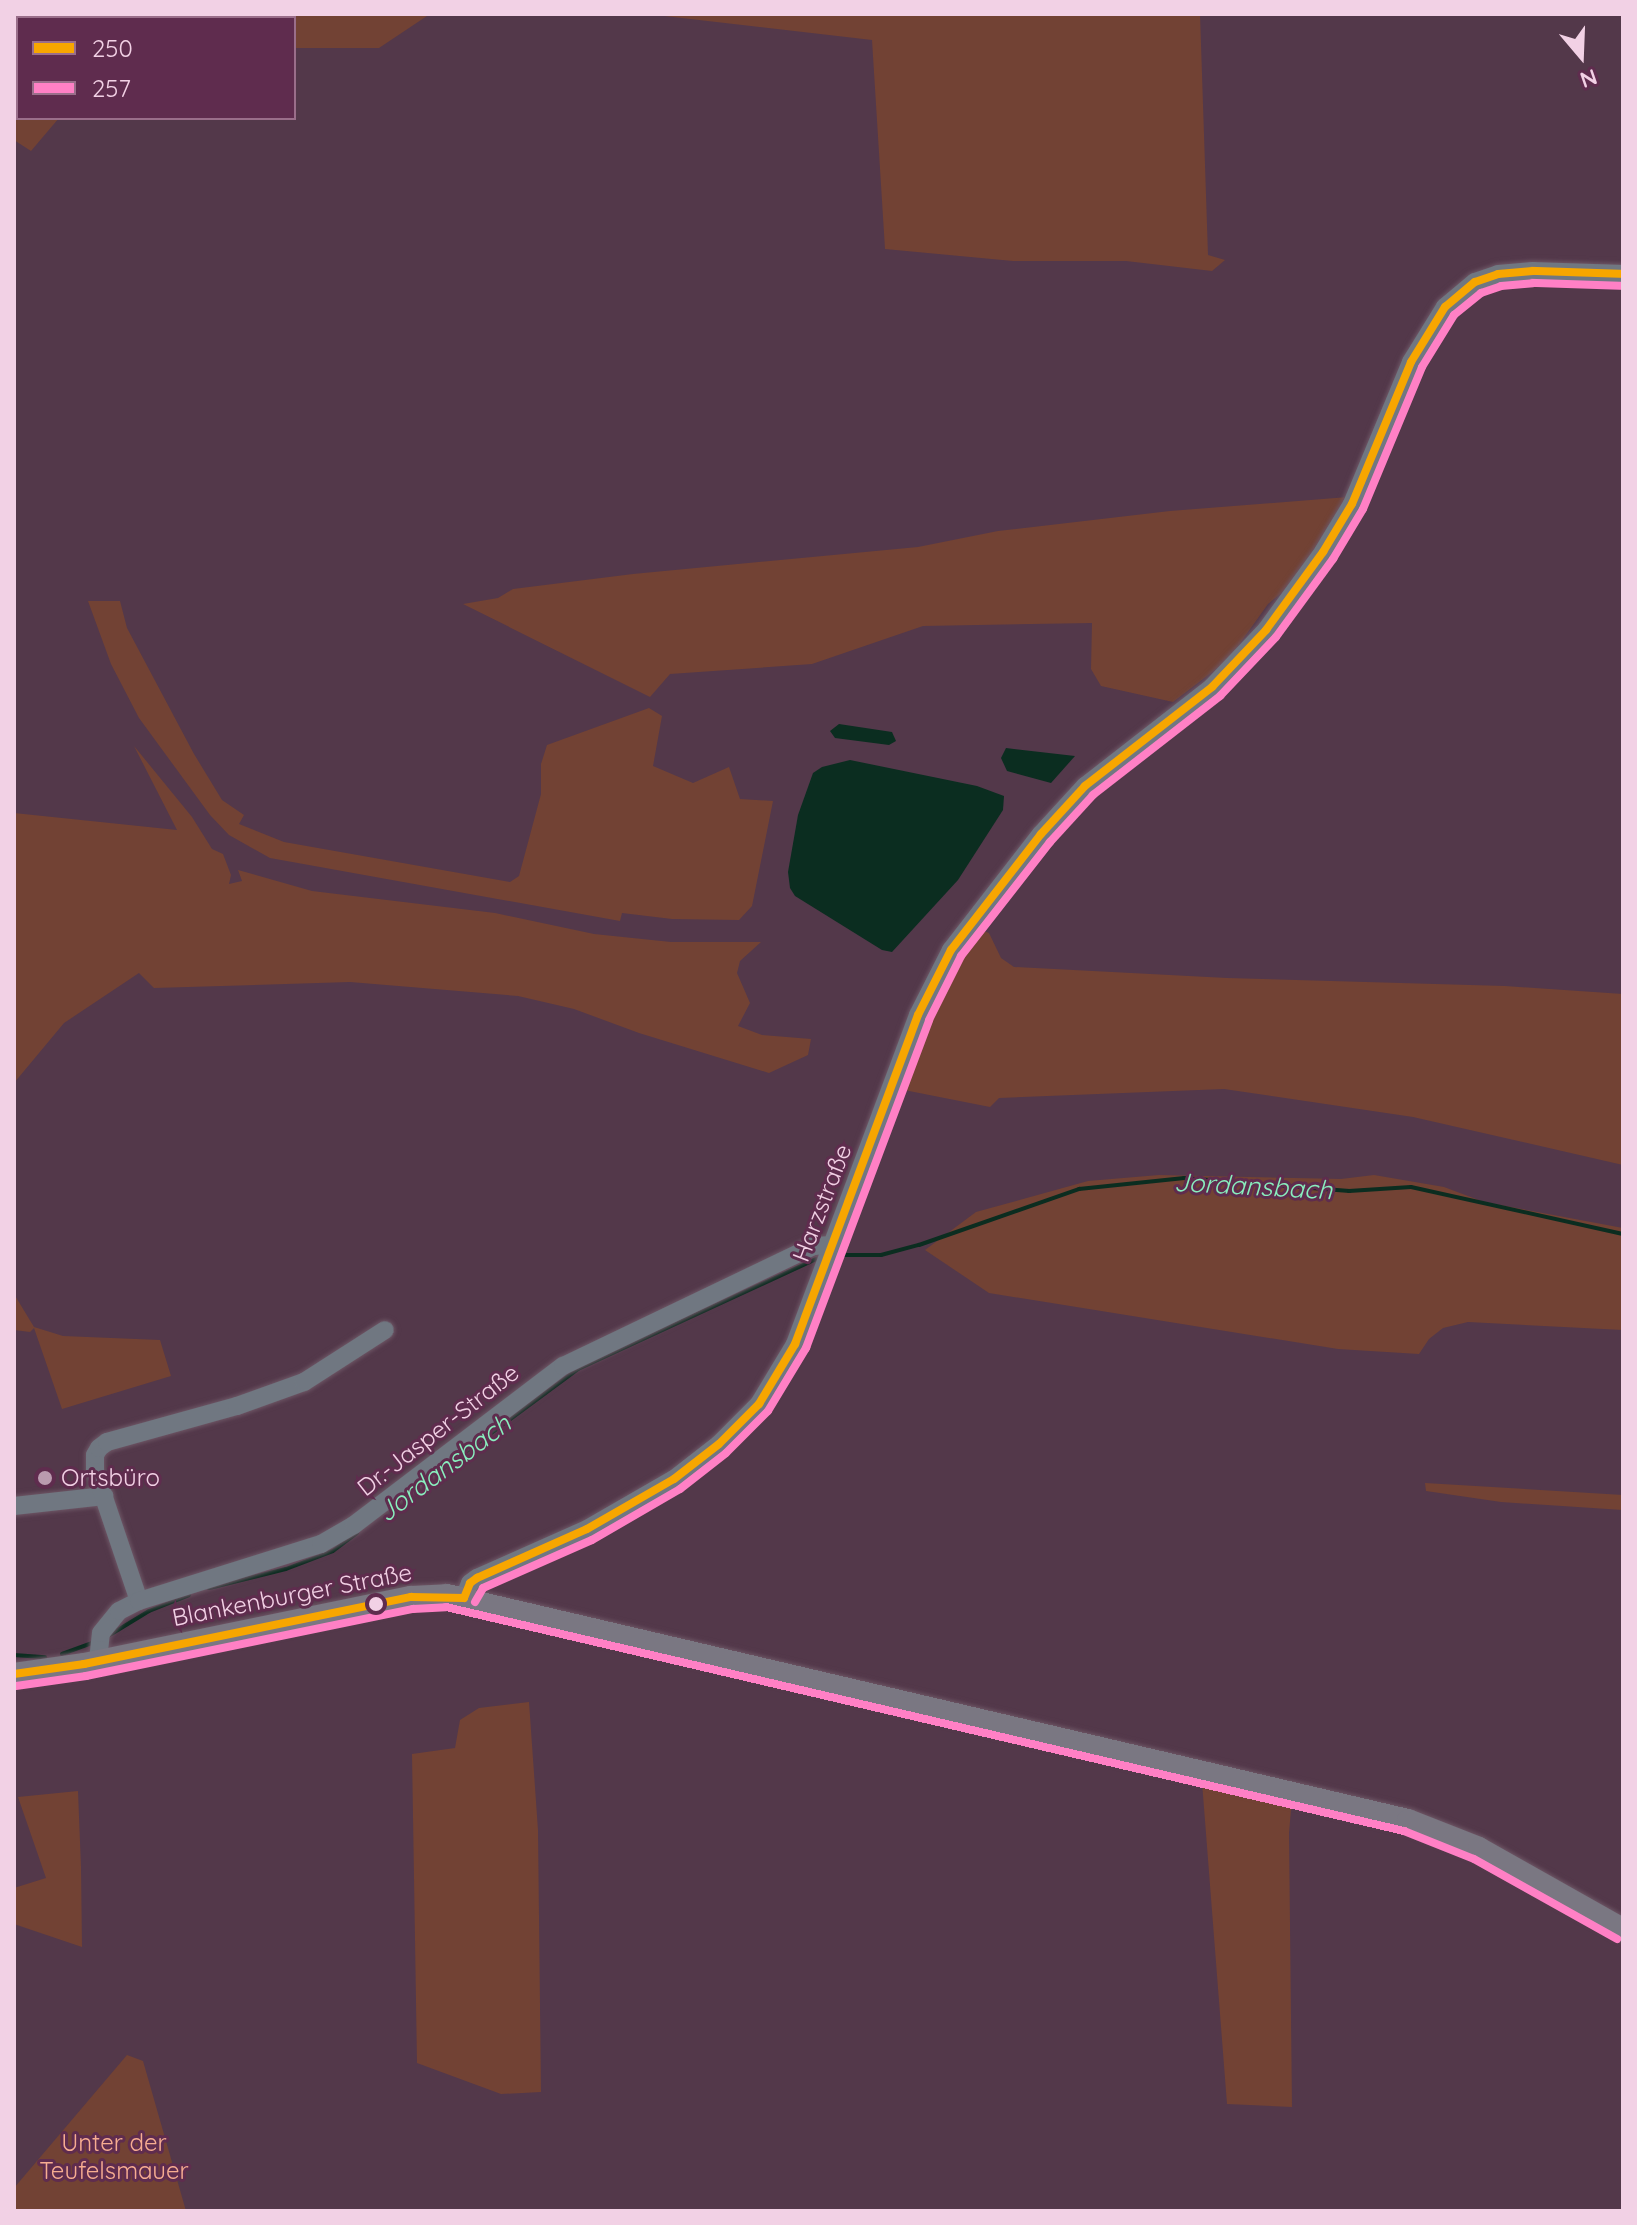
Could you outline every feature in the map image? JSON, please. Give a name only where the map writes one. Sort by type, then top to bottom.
[{"type":"main road","name":"Blankenburger Straße","points":[[14,1674],[99,1648],[411,1597],[438,1595],[464,1598],[1408,1820],[1479,1848],[1623,1929]]},
{"type":"street","name":"Harzstraße","points":[[464,1598],[470,1583],[477,1578],[587,1529],[657,1490],[735,1430],[759,1404],[781,1372],[918,1015],[951,950],[1064,808],[1098,774],[1212,687],[1238,663],[1309,572],[1362,485],[1411,362],[1433,322],[1450,302],[1475,282],[1498,274],[1533,271],[1623,274]]},
{"type":"street","name":"Dr.-Jasper-Straße","points":[[99,1648],[119,1611],[139,1601],[321,1544],[354,1525],[563,1366],[813,1246],[832,1245]]},
{"type":"street","points":[[139,1601],[94,1462],[99,1448],[107,1442],[237,1406],[292,1387],[329,1369],[385,1330]]},
{"type":"street","points":[[14,1506],[104,1496]]},
{"type":"green space","points":[[14,14],[129,14],[16,16],[16,120],[57,120],[31,151],[14,140]]},
{"type":"green space","points":[[430,14],[379,48],[296,48],[296,16],[135,16]]},
{"type":"green space","points":[[647,14],[1200,14],[1208,255],[1225,260],[1212,271],[1126,261],[1013,261],[885,249],[872,40]]},
{"type":"green space","points":[[1348,497],[1318,548],[1290,586],[1268,604],[1228,660],[1173,702],[1101,686],[1091,669],[1092,623],[923,626],[812,664],[670,674],[650,697],[463,604],[498,598],[513,589],[633,574],[918,547],[998,531],[1170,511]]},
{"type":"green space","points":[[88,601],[120,601],[127,628],[194,754],[222,800],[244,815],[239,824],[284,842],[510,882],[519,876],[541,794],[541,764],[547,745],[649,708],[662,716],[653,766],[693,783],[729,767],[740,799],[773,801],[752,906],[739,920],[672,919],[622,913],[620,921],[270,858],[229,835],[210,815],[139,718],[111,664]]},
{"type":"green space","points":[[134,746],[192,817],[212,849],[223,854],[231,875],[229,884],[242,881],[238,870],[312,891],[495,913],[594,934],[671,942],[761,942],[740,961],[737,973],[750,1003],[738,1026],[762,1035],[811,1039],[808,1055],[769,1073],[639,1033],[574,1009],[518,996],[350,982],[154,988],[139,973],[64,1023],[14,1083],[14,813],[177,830]]},
{"type":"green space","points":[[979,929],[989,933],[1001,958],[1014,967],[1227,978],[1505,986],[1623,994],[1623,1165],[1413,1117],[1224,1089],[999,1098],[990,1107],[899,1089],[933,997],[951,963]]},
{"type":"green space","points":[[1159,1175],[1341,1179],[1374,1175],[1444,1187],[1484,1202],[1623,1228],[1623,1330],[1468,1322],[1443,1328],[1429,1339],[1419,1354],[1338,1349],[989,1293],[925,1250],[976,1212],[1088,1181]]},
{"type":"green space","points":[[14,1294],[34,1327],[63,1336],[160,1340],[171,1376],[62,1409],[34,1328],[30,1332],[14,1330]]},
{"type":"green space","points":[[1425,1483],[1623,1495],[1623,1510],[1501,1502],[1426,1491]]},
{"type":"green space","points":[[529,1702],[538,1830],[541,2092],[501,2094],[417,2063],[412,1754],[455,1748],[460,1720],[479,1708]]},
{"type":"green space","points":[[1202,1782],[1297,1804],[1291,1810],[1289,1833],[1292,2107],[1227,2104]]},
{"type":"green space","points":[[78,1791],[82,1947],[14,1924],[14,1888],[46,1878],[18,1797]]},
{"type":"green space","name":"Unter der Teufelsmauer","points":[[127,2055],[143,2061],[186,2211],[14,2211],[14,2188]]},
{"type":"shaded area","points":[[839,724],[892,732],[896,741],[889,745],[835,738],[830,731]]},
{"type":"shaded area","points":[[1006,748],[1075,756],[1051,783],[1007,771],[1001,758]]},
{"type":"shaded area","points":[[850,760],[977,786],[1004,796],[1003,810],[958,880],[892,952],[882,950],[795,896],[790,888],[788,872],[798,815],[813,773],[822,767]]},
{"type":"waterway","name":"Jordansbach","points":[[842,1255],[881,1255],[919,1245],[1079,1189],[1184,1178],[1349,1191],[1411,1187],[1623,1234]]},
{"type":"waterway","name":"Jordansbach","points":[[437,1473],[578,1369],[816,1259]]},
{"type":"waterway","name":"Jordansbach","points":[[209,1588],[286,1569],[333,1551],[357,1533]]},
{"type":"waterway","name":"Jordansbach","points":[[108,1636],[149,1611],[189,1595]]},
{"type":"waterway","name":"Jordansbach","points":[[62,1654],[93,1643]]},
{"type":"waterway","name":"Jordansbach","points":[[14,1655],[45,1657]]},
{"type":"transit line","name":"250","points":[[464,1598],[470,1583],[477,1578],[587,1529],[674,1479],[719,1444],[759,1404],[795,1344],[918,1015],[951,950],[1041,834],[1085,786],[1212,687],[1266,630],[1323,552],[1352,504],[1411,362],[1445,307],[1475,282],[1498,274],[1533,271],[1623,274]]},
{"type":"transit line","name":"257","points":[[475,1602],[483,1588],[592,1540],[680,1489],[726,1453],[768,1411],[806,1348],[929,1020],[961,956],[1050,842],[1093,795],[1220,696],[1276,637],[1333,559],[1363,509],[1422,367],[1454,315],[1481,293],[1501,286],[1533,283],[1623,286]]},
{"type":"transit line","name":"250","points":[[14,1674],[84,1664],[411,1597],[464,1598]]},
{"type":"transit line","name":"257","points":[[16,1686],[86,1676],[413,1609],[446,1607],[1404,1831],[1474,1859],[1617,1939]]},
{"type":"place","name":"Ortsbüro","points":[[45,1478]]}]
